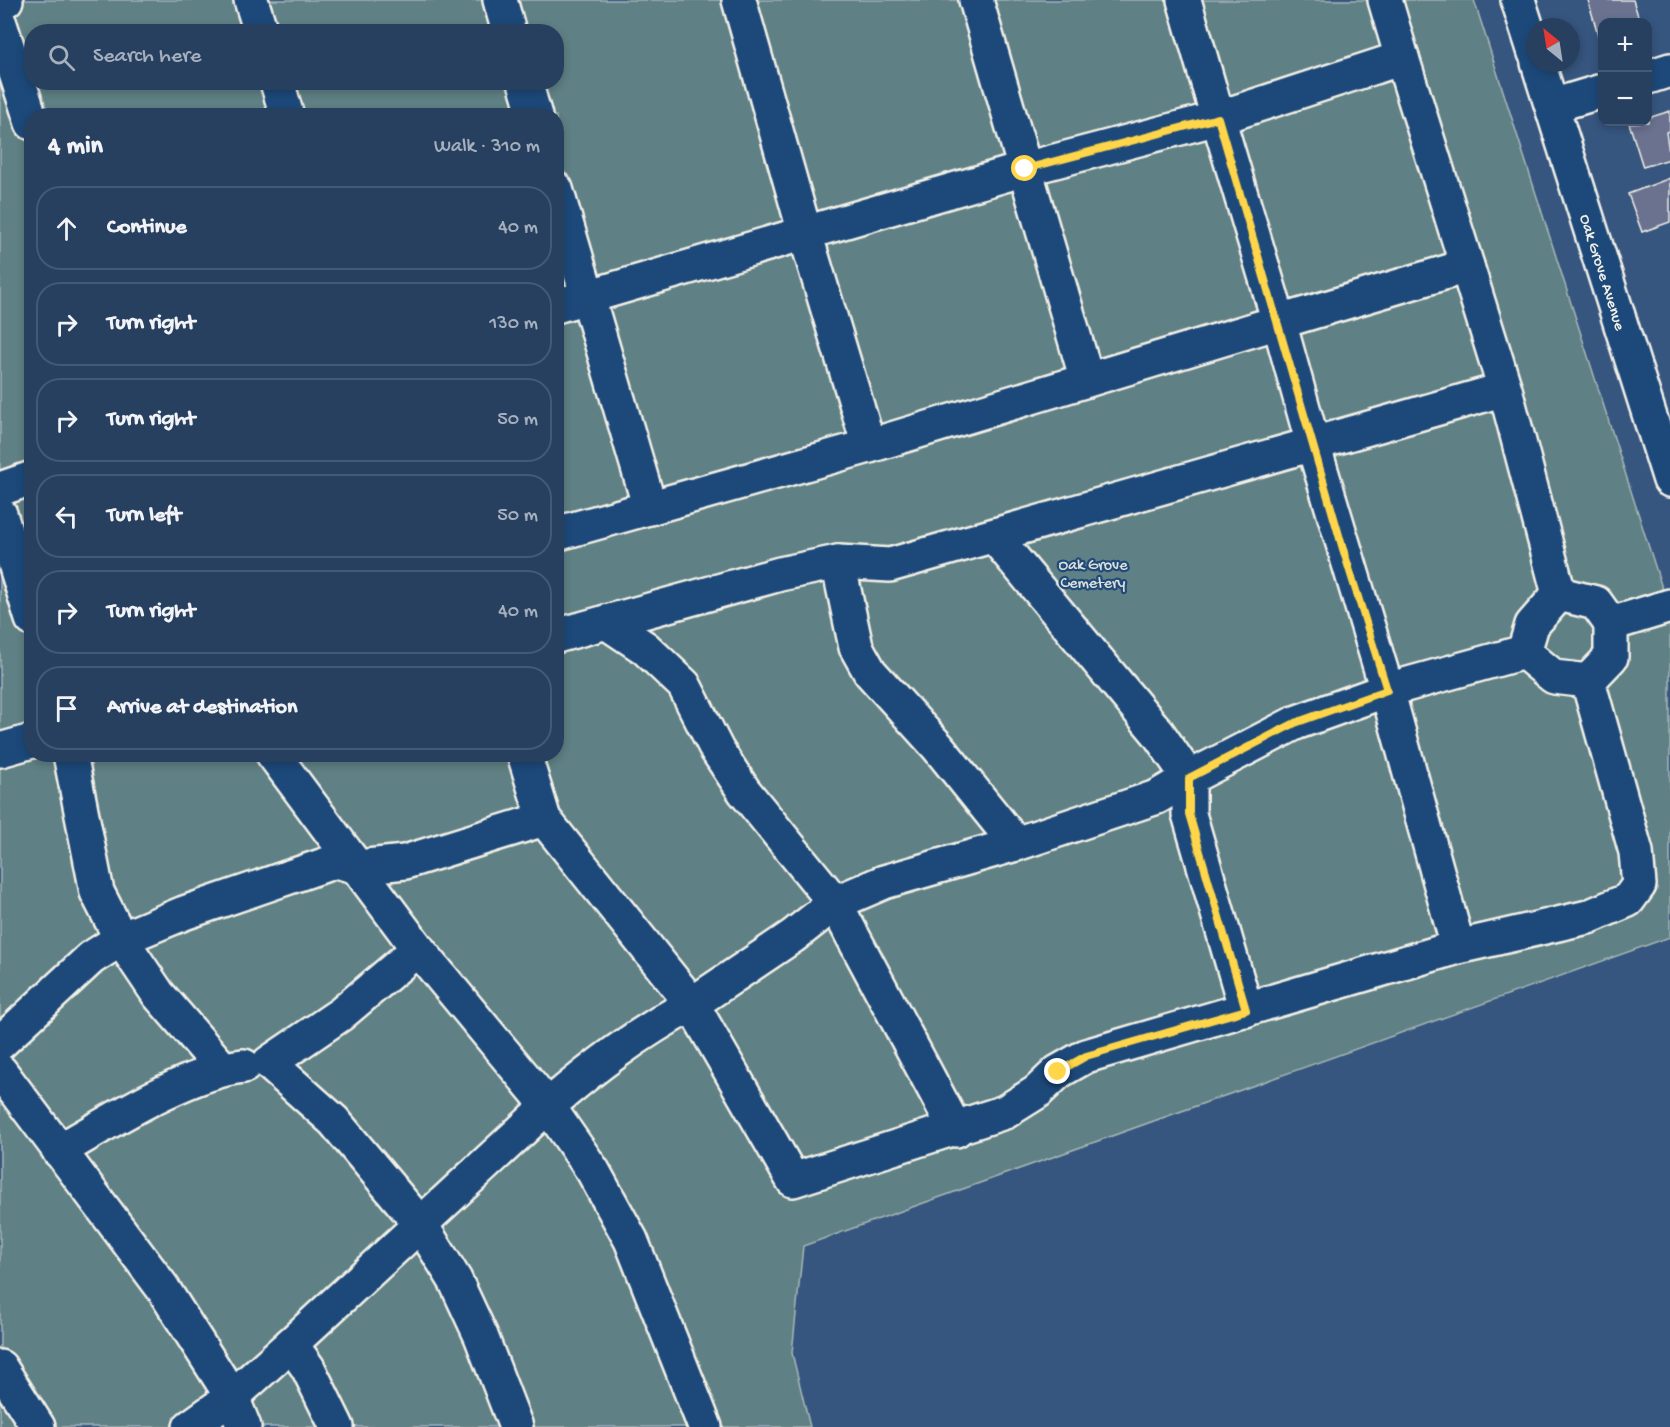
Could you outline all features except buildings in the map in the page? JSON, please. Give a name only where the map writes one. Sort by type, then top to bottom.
[{"type":"street","points":[[0,2],[6,0]]},
{"type":"street","points":[[251,0],[258,24]]},
{"type":"street","points":[[500,0],[507,24]]},
{"type":"street","points":[[739,0],[805,233],[869,446]]},
{"type":"street","points":[[975,0],[1087,380]]},
{"type":"street","points":[[1184,0],[1387,690],[1458,947]]},
{"type":"street","points":[[1386,0],[1505,390],[1559,594]]},
{"type":"street","points":[[1518,0],[1526,25]]},
{"type":"street","points":[[0,24],[27,108]]},
{"type":"street","points":[[564,304],[1025,169],[1218,118],[1402,58]]},
{"type":"street","points":[[1652,75],[1670,70]]},
{"type":"street","name":"Oak Grove Avenue","points":[[1541,72],[1670,480]]},
{"type":"street","points":[[279,90],[285,108]]},
{"type":"street","points":[[527,90],[533,108]]},
{"type":"street","points":[[1552,106],[1598,92]]},
{"type":"street","points":[[564,215],[650,508]]},
{"type":"street","points":[[564,532],[869,446],[1467,266]]},
{"type":"street","points":[[564,634],[780,574],[838,562],[890,565],[995,537],[1505,390]]},
{"type":"street","points":[[0,489],[24,481]]},
{"type":"street","points":[[0,514],[24,593]]},
{"type":"street","points":[[995,537],[1158,733],[1189,778],[1189,814],[1246,1010]]},
{"type":"street","points":[[838,562],[856,647],[870,672],[938,747],[1016,843]]},
{"type":"street","points":[[1559,594],[1596,603],[1611,624],[1611,657],[1588,681]]},
{"type":"street","points":[[1524,652],[1532,625],[1559,594]]},
{"type":"street","points":[[1611,624],[1670,606]]},
{"type":"street","points":[[606,622],[645,648],[684,685],[717,750],[744,791],[835,903],[956,1130]]},
{"type":"street","points":[[190,1427],[232,1397],[548,1106],[605,1057],[654,1025],[692,1004],[793,936],[835,903],[884,882],[1016,843],[1157,797],[1295,723],[1387,690],[1524,652]]},
{"type":"street","points":[[1524,652],[1554,677],[1588,681]]},
{"type":"street","points":[[526,762],[544,819],[692,1004],[793,1180],[956,1130],[1005,1112],[1037,1092],[1058,1072],[1086,1056],[1458,947],[1588,916],[1628,900],[1639,885],[1636,852],[1588,681]]},
{"type":"street","points":[[0,750],[24,743]]},
{"type":"street","points":[[72,762],[97,892],[121,939],[158,994],[222,1068]]},
{"type":"street","points":[[279,762],[418,949],[548,1106],[593,1171],[631,1240],[705,1427]]},
{"type":"street","points":[[0,1044],[91,958],[121,939],[184,913],[336,861],[358,867],[405,862],[544,819]]},
{"type":"street","points":[[59,1151],[135,1107],[222,1068],[269,1063],[341,1014],[418,949]]},
{"type":"street","points":[[269,1063],[334,1121],[421,1225],[455,1280],[481,1336],[516,1427]]},
{"type":"street","points":[[0,1071],[162,1287],[232,1397],[244,1427]]},
{"type":"street","points":[[291,1344],[308,1368],[337,1427]]},
{"type":"street","points":[[0,1367],[38,1427]]},
{"type":"green space","name":"Oak Grove Cemetery","points":[[0,0],[1474,0],[1670,613],[1670,937],[803,1246],[792,1353],[810,1427],[0,1427]]},
{"type":"route","points":[[1025,169],[1218,118],[1343,549],[1387,690],[1295,723],[1189,778],[1189,814],[1246,1010],[1086,1056],[1058,1072]]}]
